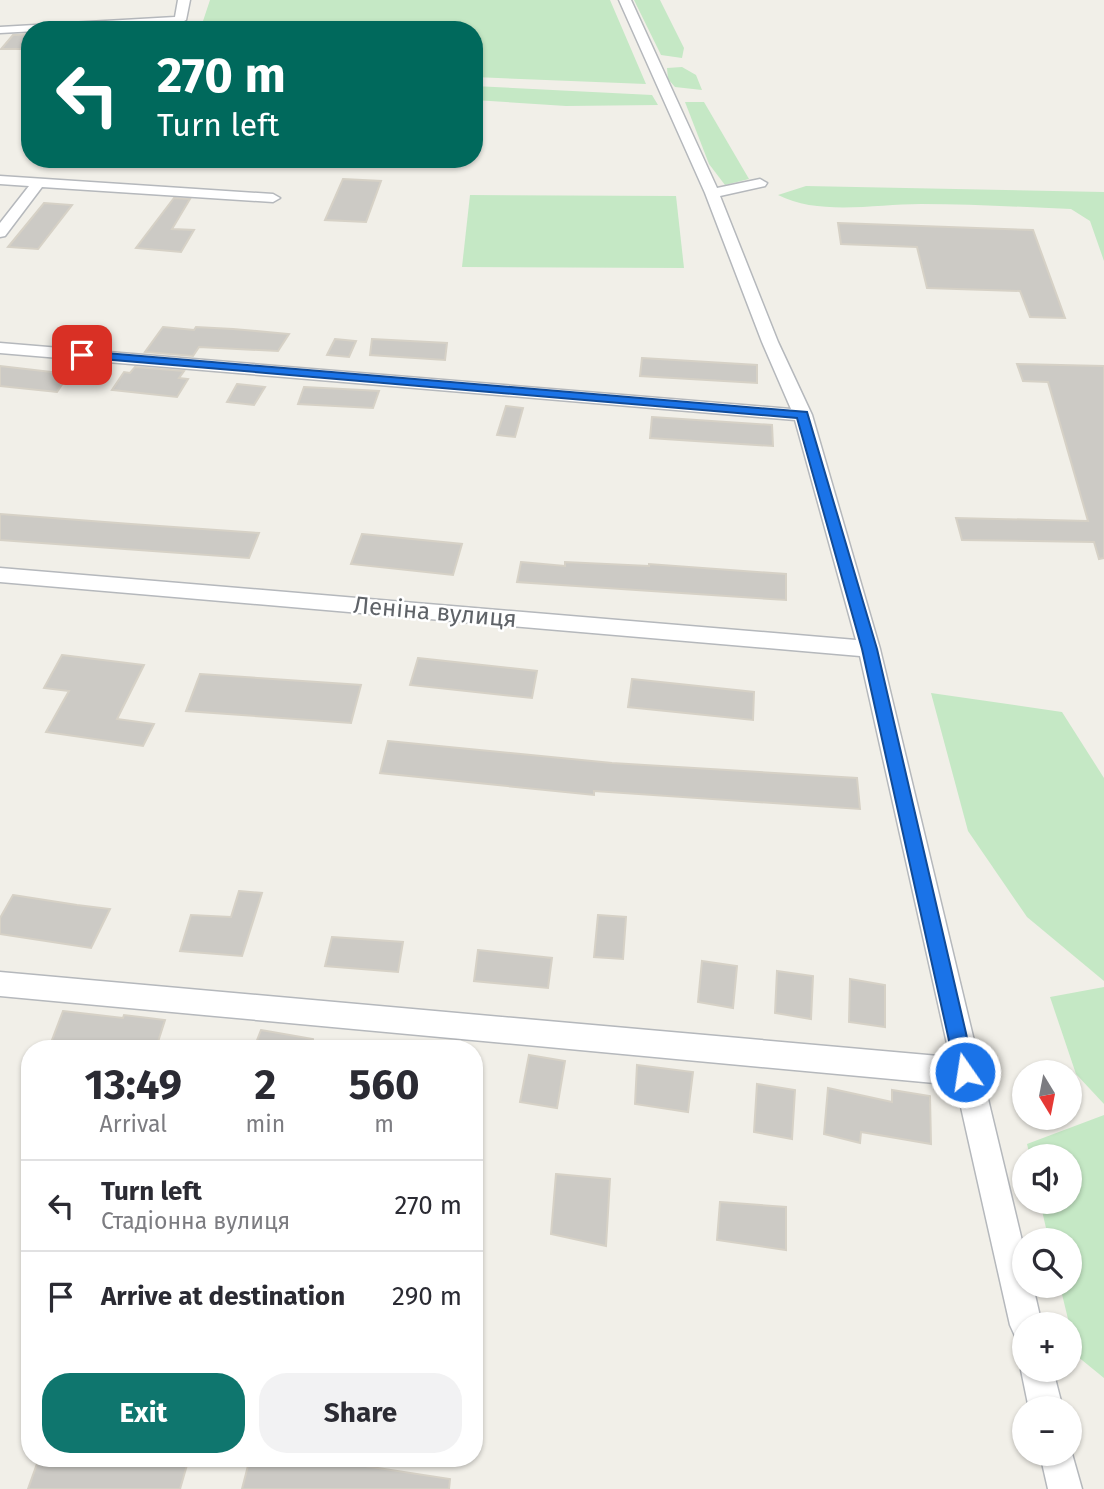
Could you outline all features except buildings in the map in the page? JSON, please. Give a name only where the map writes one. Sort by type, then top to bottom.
[{"type":"street","points":[[164,21],[180,20],[184,0]]},
{"type":"street","points":[[625,0],[712,193],[770,342],[803,415],[869,649],[965,1072],[1023,1312]]},
{"type":"street","points":[[1,31],[21,30]]},
{"type":"street","points":[[0,180],[273,198]]},
{"type":"street","points":[[0,233],[39,182]]},
{"type":"street","points":[[712,193],[761,183]]},
{"type":"street","points":[[0,348],[803,415]]},
{"type":"street","name":"Леніна вулиця","points":[[0,575],[869,649]]},
{"type":"street","points":[[0,984],[965,1072]]},
{"type":"street","points":[[1060,1466],[1065,1489]]},
{"type":"green space","points":[[210,0],[610,0],[646,84],[483,77],[483,21],[203,21]]},
{"type":"green space","points":[[634,0],[660,0],[684,48],[682,58],[661,55]]},
{"type":"green space","points":[[682,67],[696,75],[702,90],[675,87],[668,79],[667,68]]},
{"type":"green space","points":[[483,86],[652,95],[658,105],[566,106],[483,101]]},
{"type":"green space","points":[[685,102],[704,102],[749,179],[725,185],[709,164]]},
{"type":"green space","points":[[806,186],[1104,192],[1104,261],[1090,221],[1071,209],[940,204],[829,207],[794,201],[778,195]]},
{"type":"green space","points":[[470,195],[676,196],[684,268],[462,267]]},
{"type":"green space","points":[[931,693],[1062,712],[1104,778],[1104,981],[1027,917],[968,831]]},
{"type":"green space","points":[[1104,987],[1104,1104],[1082,1080],[1082,1060],[1071,1060],[1050,997]]},
{"type":"green space","points":[[1104,1115],[1104,1378],[1082,1360],[1082,1312],[1066,1312],[1063,1298],[1082,1298],[1082,1228],[1046,1228],[1043,1214],[1082,1214],[1082,1144],[1027,1144],[1064,1130],[1082,1130],[1082,1123]]},
{"type":"route","points":[[82,355],[803,415],[869,649],[965,1072]]}]
